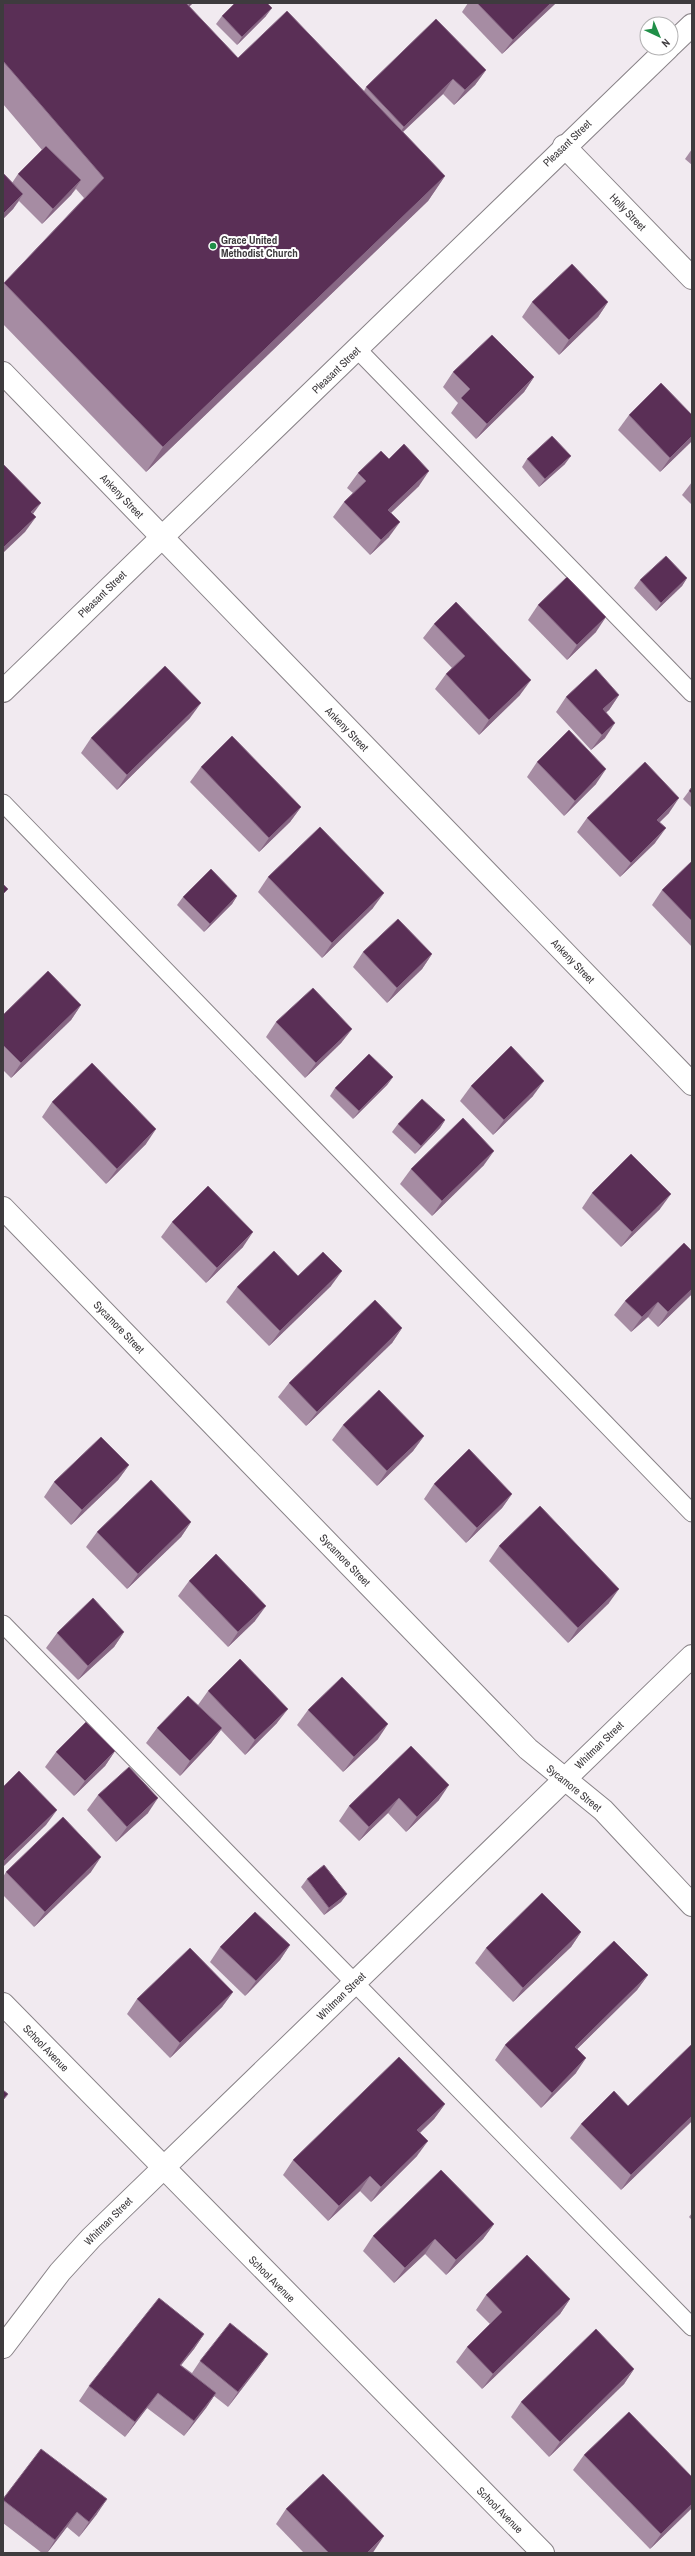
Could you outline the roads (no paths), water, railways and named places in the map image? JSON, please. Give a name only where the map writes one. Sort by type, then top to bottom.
[{"type":"street","points":[[679,37],[692,25]]},
{"type":"street","name":"Pleasant Street","points":[[3,691],[161,537],[358,350],[564,146],[660,56]]},
{"type":"street","name":"Holly Street","points":[[564,146],[692,278]]},
{"type":"street","name":"Ankeny Street","points":[[3,373],[692,1084]]},
{"type":"street","name":"Sycamore Street","points":[[3,1208],[528,1749],[603,1810],[692,1905]]},
{"type":"street","name":"Whitman Street","points":[[3,2348],[60,2272],[162,2167],[692,1656]]},
{"type":"street","name":"School Avenue","points":[[3,2004],[543,2553]]},
{"type":"lane","points":[[358,350],[692,693]]},
{"type":"lane","points":[[3,803],[692,1513]]},
{"type":"lane","points":[[3,1624],[692,2327]]},
{"type":"place","name":"Grace United Methodist Church","points":[[213,246]]}]
